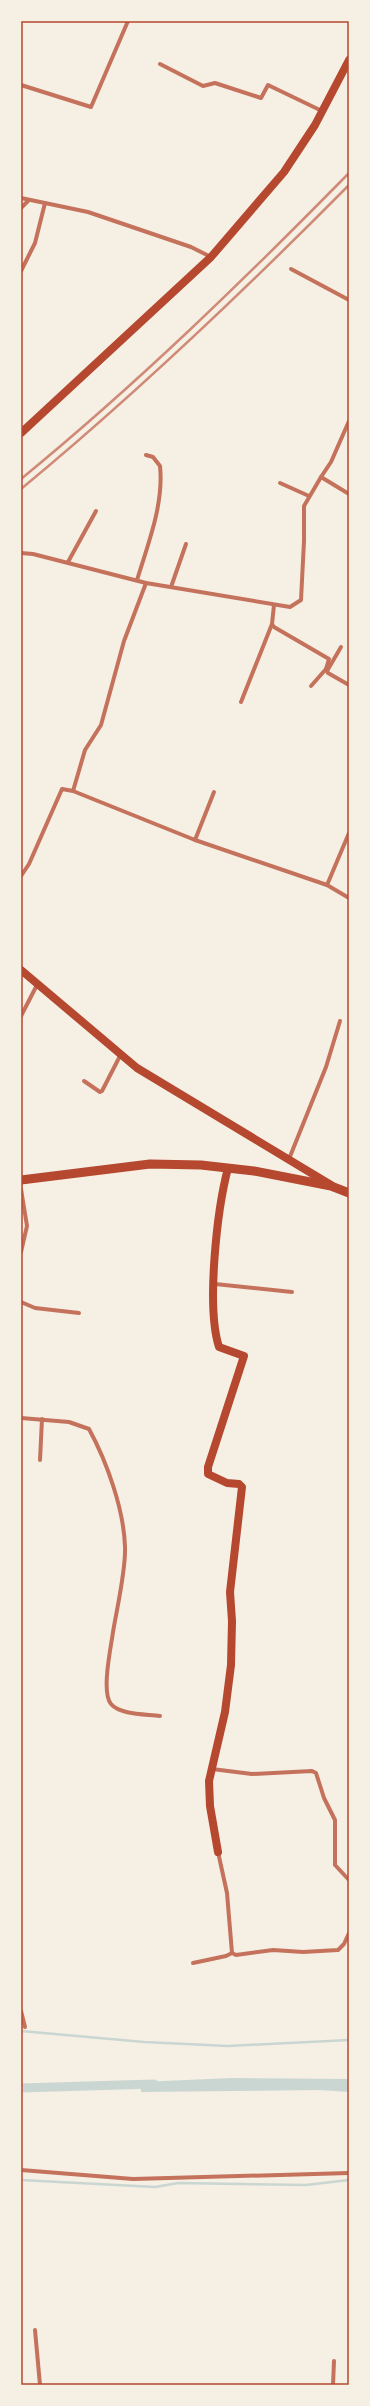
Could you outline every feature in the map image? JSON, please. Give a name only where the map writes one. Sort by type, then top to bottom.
[{"type":"main road","points":[[21,433],[211,257],[284,172],[322,111],[349,60]]},
{"type":"main road","points":[[21,970],[38,982],[137,1068],[331,1186],[349,1193]]},
{"type":"main road","points":[[21,1180],[150,1164],[228,1168],[331,1186]]},
{"type":"main road","points":[[218,1852],[210,1806],[209,1781],[226,1712],[231,1664],[232,1621],[230,1592],[242,1487],[239,1484],[227,1483],[208,1474],[208,1467],[244,1356],[219,1347],[214,1333],[213,1317],[221,1197],[228,1168]]},
{"type":"street","points":[[21,85],[91,107],[128,21]]},
{"type":"street","points":[[160,64],[203,86],[215,83],[261,98],[268,85],[322,111]]},
{"type":"street","points":[[21,198],[88,212],[191,247],[211,257]]},
{"type":"street","points":[[21,208],[29,200]]},
{"type":"street","points":[[21,271],[35,244],[45,203]]},
{"type":"street","points":[[291,269],[349,300]]},
{"type":"street","points":[[21,553],[68,562],[146,583],[274,605],[290,607],[296,605],[301,600],[304,506],[321,476],[331,462],[349,421]]},
{"type":"street","points":[[137,580],[156,518],[160,491],[160,466],[152,457],[146,455]]},
{"type":"street","points":[[321,476],[349,494]]},
{"type":"street","points":[[280,483],[309,496]]},
{"type":"street","points":[[68,562],[96,511]]},
{"type":"street","points":[[171,587],[186,544]]},
{"type":"street","points":[[73,791],[85,750],[101,725],[124,641],[146,583]]},
{"type":"street","points":[[241,702],[272,624],[274,605]]},
{"type":"street","points":[[272,624],[280,631],[329,658],[327,670]]},
{"type":"street","points":[[311,686],[327,670],[341,647]]},
{"type":"street","points":[[327,670],[349,685]]},
{"type":"street","points":[[21,876],[29,864],[62,788],[73,791],[195,840],[327,885],[349,898]]},
{"type":"street","points":[[195,840],[214,792]]},
{"type":"street","points":[[327,885],[349,832]]},
{"type":"street","points":[[21,1016],[38,982]]},
{"type":"street","points":[[289,1160],[326,1067],[340,1021]]},
{"type":"street","points":[[84,1081],[100,1092],[102,1091],[121,1054]]},
{"type":"street","points":[[21,1189],[27,1226],[21,1252]]},
{"type":"street","points":[[215,1284],[292,1292]]},
{"type":"street","points":[[21,1302],[35,1308],[79,1313]]},
{"type":"street","points":[[21,1418],[69,1422],[88,1429],[95,1440],[120,1507],[125,1549],[108,1671],[107,1693],[110,1703],[120,1710],[160,1716]]},
{"type":"street","points":[[40,1460],[42,1419]]},
{"type":"street","points":[[212,1769],[252,1774],[312,1771],[316,1773],[324,1798],[335,1820],[335,1865],[349,1880]]},
{"type":"street","points":[[218,1852],[227,1893],[232,1953]]},
{"type":"street","points":[[193,1963],[226,1956],[232,1953],[236,1955],[273,1950],[303,1952],[338,1950],[344,1944],[349,1934]]},
{"type":"street","points":[[21,2011],[25,2028]]},
{"type":"street","points":[[21,2170],[133,2179],[349,2173]]},
{"type":"street","points":[[35,2330],[40,2385]]},
{"type":"street","points":[[333,2385],[334,2361]]},
{"type":"shaded area","points":[[232,2078],[349,2079],[349,2092],[320,2090],[141,2092],[141,2082]]},
{"type":"waterway","points":[[21,2031],[144,2042],[228,2046],[349,2040]]},
{"type":"waterway","points":[[21,2088],[154,2084]]},
{"type":"waterway","points":[[21,2180],[155,2187],[178,2183],[306,2185],[349,2180]]},
{"type":"railway","points":[[21,479],[148,369],[270,253],[349,173]]},
{"type":"railway","points":[[21,489],[148,379],[270,264],[349,185]]}]
